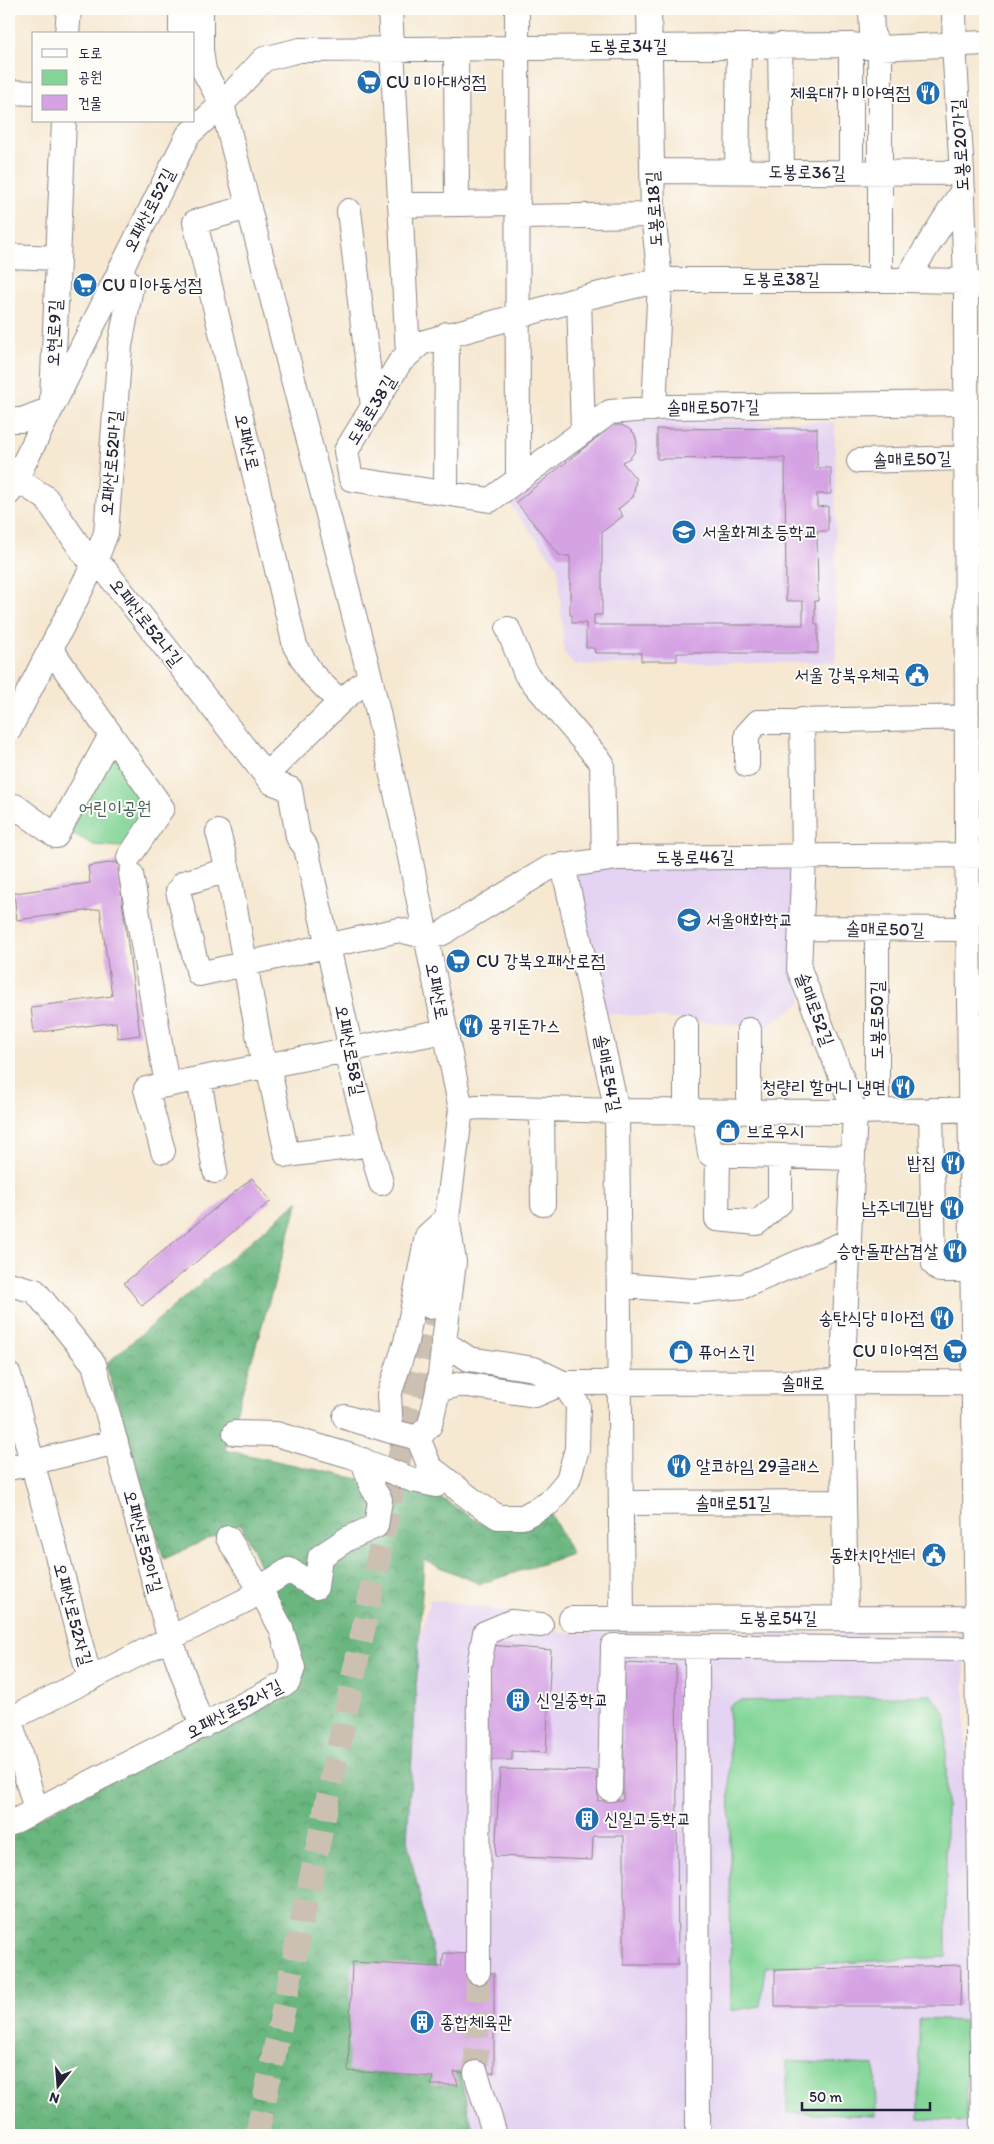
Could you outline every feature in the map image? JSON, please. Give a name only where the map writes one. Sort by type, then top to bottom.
[{"type":"street","points":[[68,32],[69,9]]},
{"type":"street","points":[[181,9],[181,32]]},
{"type":"street","name":"오패산로","points":[[201,9],[201,50],[204,72],[222,104],[370,677],[461,1109],[447,1218],[430,1306]]},
{"type":"street","points":[[390,9],[408,354]]},
{"type":"street","points":[[517,9],[518,479]]},
{"type":"street","name":"도봉로18길","points":[[649,9],[652,215],[660,280],[654,409]]},
{"type":"street","points":[[871,9],[872,34],[880,48],[878,173],[880,280]]},
{"type":"street","name":"도봉로20가길","points":[[954,9],[954,45],[963,182],[976,283]]},
{"type":"street","name":"도봉로34길","points":[[222,104],[264,59],[300,50],[851,45],[880,48],[985,43]]},
{"type":"street","points":[[851,45],[851,172]]},
{"type":"street","points":[[737,171],[739,46]]},
{"type":"street","points":[[780,46],[782,171]]},
{"type":"street","points":[[456,48],[457,204]]},
{"type":"street","points":[[9,92],[32,93]]},
{"type":"street","name":"오패산로52길","points":[[197,116],[222,104]]},
{"type":"street","name":"오현로9길","points":[[52,409],[64,122]]},
{"type":"street","name":"오패산로52길","points":[[12,486],[194,122]]},
{"type":"street","name":"도봉로36길","points":[[652,171],[851,172],[963,182]]},
{"type":"street","points":[[906,280],[963,182]]},
{"type":"street","points":[[400,205],[457,204],[616,216],[652,215]]},
{"type":"street","name":"오패산로","points":[[249,207],[195,222],[295,646],[312,674],[340,702]]},
{"type":"street","points":[[348,211],[373,407]]},
{"type":"street","points":[[9,256],[57,258]]},
{"type":"street","name":"오패산로52마길","points":[[9,730],[95,562],[106,533],[120,346],[131,287],[120,269]]},
{"type":"street","name":"도봉로38길","points":[[490,500],[351,479],[346,451],[400,362],[421,343],[446,334],[660,280],[906,280],[976,283]]},
{"type":"street","name":"솔매로50길","points":[[976,283],[972,416],[966,458],[976,563],[967,717],[976,855],[968,929],[978,1109],[973,1270],[980,1383],[981,1618],[977,1649],[984,2135]]},
{"type":"street","points":[[579,299],[583,432]]},
{"type":"street","points":[[446,334],[446,493]]},
{"type":"street","points":[[9,420],[22,420],[52,409]]},
{"type":"street","name":"솔매로50가길","points":[[490,500],[610,412],[654,409],[972,416]]},
{"type":"street","name":"솔매로50길","points":[[859,461],[966,458]]},
{"type":"street","name":"오패산로52나길","points":[[12,486],[46,498],[85,555],[105,570],[266,775]]},
{"type":"street","points":[[508,630],[526,674],[602,763],[604,859]]},
{"type":"street","points":[[50,649],[162,808],[130,865],[163,1151]]},
{"type":"street","points":[[266,775],[340,702],[370,677]]},
{"type":"street","points":[[747,765],[747,734],[758,722],[967,717]]},
{"type":"street","name":"솔매로52길","points":[[802,720],[804,856],[799,969],[866,1112],[853,1158],[842,1383]]},
{"type":"street","points":[[9,814],[15,806],[56,836],[111,735]]},
{"type":"street","name":"오패산로58길","points":[[266,775],[271,782],[290,789],[298,837],[306,848],[348,1036],[348,1060],[381,1184]]},
{"type":"street","points":[[218,832],[228,870],[262,1056],[268,1065],[287,1155],[371,1144]]},
{"type":"street","name":"도봉로46길","points":[[426,936],[442,935],[450,928],[550,868],[563,865],[604,859],[976,855]]},
{"type":"street","name":"솔매로54길","points":[[563,865],[617,1112],[620,1383]]},
{"type":"street","points":[[228,870],[184,883],[178,891],[199,974],[399,930],[426,936]]},
{"type":"street","name":"솔매로50길","points":[[801,928],[968,929]]},
{"type":"street","name":"도봉로50길","points":[[866,1112],[877,928]]},
{"type":"street","points":[[686,1026],[686,1099],[697,1112],[710,1154],[853,1158]]},
{"type":"street","points":[[749,1030],[749,1112]]},
{"type":"street","points":[[156,1087],[445,1031]]},
{"type":"street","points":[[199,1078],[216,1171]]},
{"type":"street","points":[[461,1109],[478,1107],[617,1112],[866,1112],[978,1109]]},
{"type":"street","points":[[542,1109],[544,1204]]},
{"type":"street","points":[[931,1110],[934,1264],[940,1270],[973,1270]]},
{"type":"street","points":[[718,1154],[717,1219],[757,1223],[780,1203],[780,1156]]},
{"type":"street","points":[[418,1438],[430,1425],[438,1390],[454,1262],[447,1218]]},
{"type":"street","points":[[391,1431],[389,1394],[406,1342],[427,1236],[447,1218]]},
{"type":"street","points":[[619,1285],[694,1291],[744,1286],[849,1241]]},
{"type":"street","name":"오패산로52아길","points":[[9,1284],[35,1291],[94,1364],[171,1639],[202,1726]]},
{"type":"street","name":"솔매로","points":[[443,1342],[469,1358],[534,1369],[563,1383]]},
{"type":"street","name":"오패산로52자길","points":[[9,1375],[90,1679],[9,1717]]},
{"type":"street","points":[[418,1438],[430,1467],[471,1499],[498,1517],[523,1517],[549,1503],[568,1480],[577,1449],[578,1406],[563,1383]]},
{"type":"street","name":"솔매로","points":[[438,1390],[461,1384],[535,1395],[563,1383],[980,1383]]},
{"type":"street","points":[[620,1383],[622,1619]]},
{"type":"street","points":[[842,1383],[846,1618]]},
{"type":"street","points":[[346,1417],[418,1438]]},
{"type":"street","points":[[235,1433],[276,1434],[363,1460],[413,1480],[436,1485],[442,1477]]},
{"type":"street","points":[[9,1468],[116,1442]]},
{"type":"street","points":[[90,1679],[248,1599],[289,1570],[316,1587],[320,1557],[347,1539],[376,1526],[380,1500],[370,1485],[363,1460]]},
{"type":"street","name":"솔매로51길","points":[[621,1503],[844,1502]]},
{"type":"street","name":"오패산로52사길","points":[[9,1824],[288,1682],[293,1668],[281,1628],[260,1589],[228,1538]]},
{"type":"street","name":"도봉로54길","points":[[570,1619],[981,1618]]},
{"type":"street","points":[[478,1972],[478,1664],[485,1633],[511,1622],[541,1625]]},
{"type":"street","points":[[610,1789],[613,1646],[977,1649]]},
{"type":"street","points":[[697,1647],[698,2135]]},
{"type":"street","points":[[9,1717],[36,1810]]},
{"type":"street","points":[[476,2073],[495,2135]]},
{"type":"shaded area","name":"서울화계초등학교","points":[[604,420],[835,422],[836,662],[574,665],[564,653],[558,567],[505,498]]},
{"type":"shaded area","name":"서울애화학교","points":[[794,863],[802,1002],[766,1027],[604,1013],[576,869]]},
{"type":"shaded area","points":[[430,1599],[551,1619],[560,1633],[964,1634],[971,2135],[450,2135],[341,1956]]},
{"type":"green space","name":"어린이공원","points":[[111,735],[161,806],[135,848],[94,845],[61,827]]},
{"type":"green space","points":[[299,1200],[225,1450],[438,1496],[480,1523],[524,1529],[551,1514],[572,1554],[480,1584],[424,1560],[407,1840],[474,2135],[9,2135],[9,1833],[302,1682],[304,1664],[241,1524],[164,1559],[106,1364]]},
{"type":"green space","points":[[932,1695],[946,1715],[946,1957],[765,1967],[760,2006],[731,2011],[729,1706],[740,1701]]},
{"type":"green space","points":[[919,2019],[965,2021],[967,2121],[919,2119]]},
{"type":"green space","points":[[787,2061],[875,2065],[876,2116],[787,2113]]},
{"type":"building","points":[[613,425],[621,425],[634,433],[637,442],[635,451],[630,458],[622,462],[636,479],[633,497],[618,509],[623,516],[602,532],[602,615],[594,615],[594,625],[803,625],[803,601],[786,601],[785,458],[657,459],[657,429],[817,428],[817,468],[831,468],[831,494],[817,494],[817,507],[828,506],[828,531],[817,531],[818,601],[815,601],[815,624],[818,624],[818,653],[677,653],[677,661],[641,661],[641,653],[595,653],[594,648],[586,648],[586,623],[572,623],[572,615],[570,615],[570,556],[560,556],[516,502]]},
{"type":"building","points":[[117,862],[140,1035],[118,1038],[116,1022],[34,1033],[31,1007],[112,996],[100,909],[17,920],[14,893],[90,883],[88,866]]},
{"type":"building","points":[[252,1178],[271,1201],[142,1306],[124,1283]]},
{"type":"building","name":"신일중학교","points":[[490,1645],[551,1650],[546,1753],[512,1751],[512,1760],[485,1760]]},
{"type":"building","name":"신일고등학교","points":[[623,1663],[676,1665],[678,1965],[624,1965],[624,1836],[593,1836],[592,1860],[495,1856],[500,1769],[597,1771],[598,1801],[623,1800]]},
{"type":"building","name":"종합체육관","points":[[444,1953],[469,1954],[467,1972],[494,1973],[494,2073],[454,2072],[458,2085],[431,2085],[433,2077],[348,2071],[352,1962],[442,1967]]},
{"type":"building","points":[[961,1965],[960,2006],[775,2006],[775,1970]]},
{"type":"tunnel","points":[[257,2135],[431,1307]]},
{"type":"tunnel","points":[[476,2073],[478,1972]]},
{"type":"place","name":"CU 미아대성점","points":[[369,82]]},
{"type":"place","name":"제육대가 미아역점","points":[[928,93]]},
{"type":"place","name":"CU 미아동성점","points":[[85,285]]},
{"type":"place","name":"서울화계초등학교","points":[[684,532]]},
{"type":"place","name":"서울 강북우체국","points":[[917,675]]},
{"type":"place","name":"서울애화학교","points":[[689,920]]},
{"type":"place","name":"CU 강북오패산로점","points":[[458,961]]},
{"type":"place","name":"몽키돈가스","points":[[471,1026]]},
{"type":"place","name":"청량리 할머니 냉면","points":[[903,1087]]},
{"type":"place","name":"브로우시","points":[[728,1131]]},
{"type":"place","name":"밥집","points":[[953,1163]]},
{"type":"place","name":"남주네김밥","points":[[952,1208]]},
{"type":"place","name":"승한돌판삼겹살","points":[[955,1251]]},
{"type":"place","name":"송탄식당 미아점","points":[[942,1318]]},
{"type":"place","name":"CU 미아역점","points":[[955,1351]]},
{"type":"place","name":"퓨어스킨","points":[[681,1352]]},
{"type":"place","name":"알코하임 29클래스","points":[[679,1466]]},
{"type":"place","name":"동화치안센터","points":[[934,1555]]},
{"type":"place","name":"신일중학교","points":[[518,1700]]},
{"type":"place","name":"신일고등학교","points":[[587,1819]]},
{"type":"place","name":"종합체육관","points":[[422,2022]]}]
